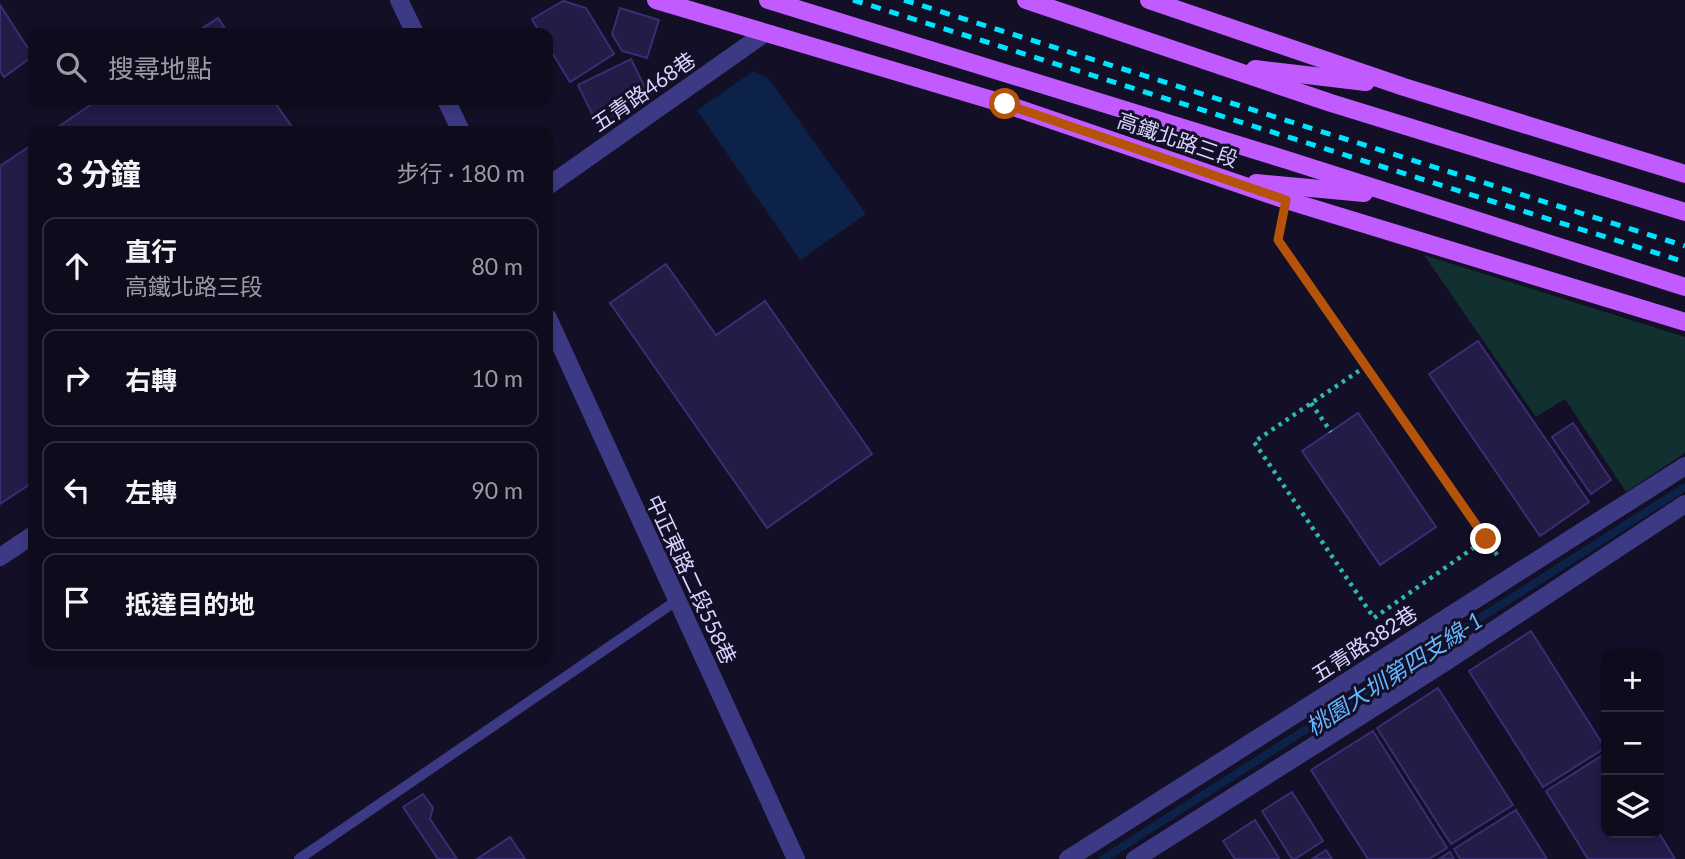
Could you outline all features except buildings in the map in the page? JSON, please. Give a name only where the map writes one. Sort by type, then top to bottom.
[{"type":"main road","name":"高鐵北路三段","points":[[656,0],[1005,104],[1286,200],[1685,321]]},
{"type":"main road","name":"高鐵北路三段","points":[[768,0],[1685,287]]},
{"type":"main road","points":[[1026,0],[1331,103],[1685,212]]},
{"type":"main road","points":[[1149,0],[1404,87],[1685,174]]},
{"type":"main road","points":[[1215,64],[1404,87]]},
{"type":"main road","points":[[1225,180],[1397,195]]},
{"type":"street","points":[[399,0],[413,28]]},
{"type":"street","name":"五青路468巷","points":[[553,182],[765,33]]},
{"type":"street","points":[[448,105],[459,126]]},
{"type":"street","name":"中正東路二段558巷","points":[[553,329],[796,859]]},
{"type":"street","name":"五青路382巷","points":[[1068,859],[1685,466]]},
{"type":"street","points":[[1135,859],[1386,700],[1685,505]]},
{"type":"street","points":[[0,557],[28,538]]},
{"type":"lane","points":[[299,859],[676,601]]},
{"type":"path","points":[[1286,200],[1278,240],[1512,576]]},
{"type":"path","points":[[1366,366],[1254,442],[1374,618],[1486,539]]},
{"type":"path","points":[[1311,403],[1331,432]]},
{"type":"green space","points":[[1424,255],[1685,337],[1685,453],[1626,492],[1565,399],[1536,417]]},
{"type":"water","points":[[754,71],[769,79],[866,214],[800,260],[697,110]]},
{"type":"waterway","name":"桃園大圳第四支線-1","points":[[1103,859],[1685,487]]},
{"type":"railway","points":[[853,0],[1685,262]]},
{"type":"railway","points":[[904,0],[1685,246]]},
{"type":"route","points":[[1005,104],[1286,200],[1278,240],[1486,539]]}]
